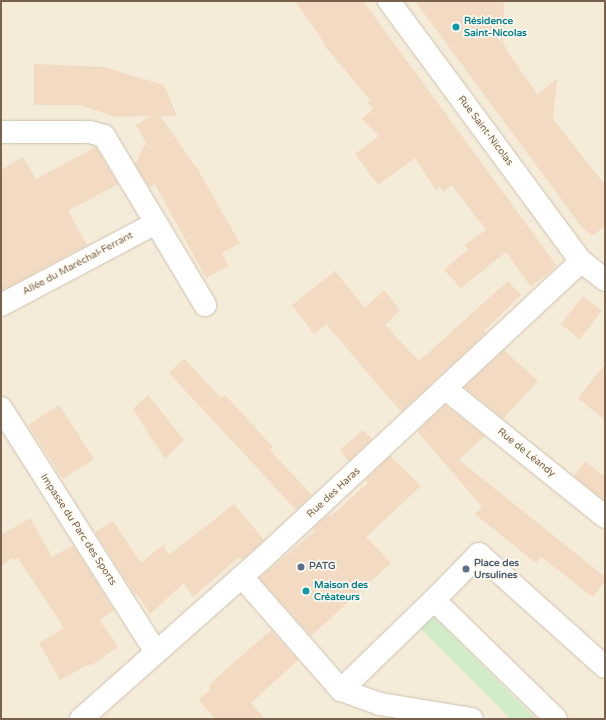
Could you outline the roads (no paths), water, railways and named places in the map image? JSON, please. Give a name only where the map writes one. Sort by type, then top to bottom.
[{"type":"street","name":"Rue Saint-Nicolas","points":[[389,1],[581,261],[605,280]]},
{"type":"street","points":[[1,132],[90,132],[104,136],[205,305]]},
{"type":"street","name":"Allée du Maréchal-Ferrant","points":[[1,305],[156,223]]},
{"type":"street","name":"Rue des Haras","points":[[81,719],[242,577],[446,389],[581,261]]},
{"type":"street","name":"Rue de Léandy","points":[[446,389],[605,517]]},
{"type":"street","name":"Impasse du Parc des Sports","points":[[1,408],[156,652]]},
{"type":"street","points":[[341,690],[479,554],[605,666]]},
{"type":"street","points":[[242,577],[341,690],[380,704],[472,719]]},
{"type":"street","points":[[434,600],[556,719]]},
{"type":"place","name":"Résidence Saint-Nicolas","points":[[456,27]]},
{"type":"place","name":"PATG","points":[[301,567]]},
{"type":"place","name":"Place des Ursulines","points":[[466,569]]},
{"type":"place","name":"Maison des Créateurs","points":[[306,591]]}]
